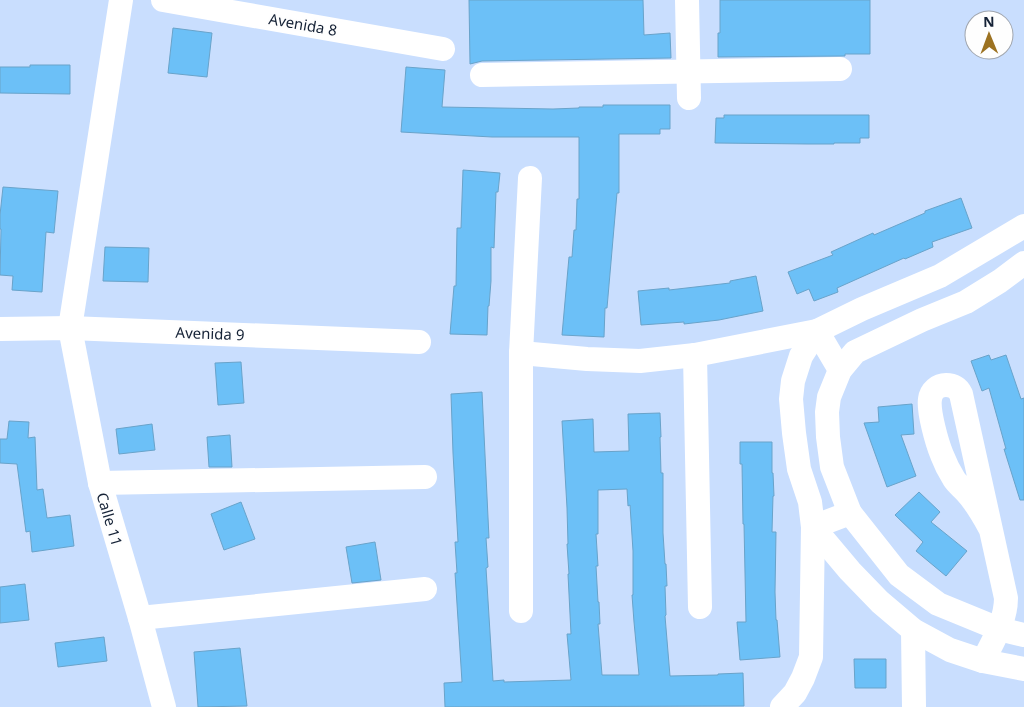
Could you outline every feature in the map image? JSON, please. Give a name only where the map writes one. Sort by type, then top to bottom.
[{"type":"street","name":"Calle 11","points":[[121,0],[70,328],[100,483],[164,707]]},
{"type":"street","name":"Avenida 8","points":[[163,0],[443,49]]},
{"type":"street","points":[[687,0],[689,98]]},
{"type":"street","points":[[482,76],[840,69]]},
{"type":"street","points":[[520,611],[521,353],[530,178]]},
{"type":"street","points":[[521,353],[640,361],[695,354],[817,332],[862,309],[940,276],[1024,226]]},
{"type":"street","points":[[1024,263],[966,302],[922,320],[855,352],[840,370],[829,397],[827,412],[832,467],[850,513],[899,575],[938,604],[999,629],[1024,635]]},
{"type":"street","name":"Avenida 9","points":[[0,329],[70,328],[419,342]]},
{"type":"street","points":[[817,332],[840,370]]},
{"type":"street","points":[[782,707],[795,692],[811,657],[813,527],[810,502],[799,469],[791,399],[793,382],[801,356],[817,332]]},
{"type":"street","points":[[695,354],[700,608]]},
{"type":"street","points":[[984,661],[1005,614],[1006,598],[962,394],[957,388],[952,386],[939,386],[933,392],[930,402],[933,424],[941,454],[954,480],[980,510],[990,528]]},
{"type":"street","points":[[933,424],[972,444]]},
{"type":"street","points":[[100,483],[425,477]]},
{"type":"street","points":[[813,527],[850,513]]},
{"type":"street","points":[[813,527],[850,571],[880,602],[914,630],[950,650],[984,661],[1024,669]]},
{"type":"street","points":[[140,618],[425,589]]},
{"type":"street","points":[[914,630],[914,707]]},
{"type":"building","points":[[469,0],[643,0],[644,35],[670,33],[671,58],[482,61],[470,64]]},
{"type":"building","points":[[720,0],[870,0],[870,54],[845,54],[845,56],[718,57]]},
{"type":"building","points":[[173,28],[212,33],[207,77],[168,73]]},
{"type":"building","points":[[30,65],[70,65],[70,94],[0,93],[0,67],[30,67]]},
{"type":"building","points":[[406,67],[445,70],[442,107],[553,109],[603,107],[603,105],[670,105],[670,129],[660,129],[660,134],[619,134],[619,193],[617,193],[607,308],[605,308],[604,337],[562,335],[569,257],[572,257],[574,230],[576,230],[577,199],[579,199],[579,137],[492,137],[401,132]]},
{"type":"building","points":[[724,115],[869,115],[869,138],[860,138],[860,143],[834,144],[715,143],[716,118],[724,118]]},
{"type":"building","points":[[463,170],[500,173],[498,192],[496,192],[494,248],[491,247],[491,281],[487,335],[450,334],[454,286],[456,286],[457,228],[461,228]]},
{"type":"building","points":[[3,187],[58,191],[54,233],[46,232],[42,292],[12,290],[13,276],[0,275],[0,215]]},
{"type":"building","points":[[961,198],[972,228],[932,242],[933,247],[837,288],[838,292],[814,301],[809,289],[797,294],[788,272],[833,255],[831,252],[873,233],[874,235],[925,213],[925,211]]},
{"type":"building","points":[[105,247],[149,248],[148,282],[103,281]]},
{"type":"building","points":[[756,276],[763,311],[719,320],[684,324],[684,322],[641,325],[638,291],[669,288],[669,290],[730,283],[730,281]]},
{"type":"building","points":[[989,355],[991,360],[1006,355],[1021,399],[1024,398],[1024,500],[1020,500],[1004,449],[1006,449],[989,388],[982,391],[971,361]]},
{"type":"building","points":[[241,362],[244,403],[218,405],[215,363]]},
{"type":"building","points":[[482,392],[489,538],[486,538],[488,567],[486,568],[493,681],[571,680],[567,634],[571,634],[562,421],[593,419],[594,452],[629,451],[628,414],[660,413],[663,533],[667,586],[665,586],[665,616],[670,676],[743,673],[744,706],[445,707],[444,683],[462,682],[455,573],[457,573],[455,542],[458,542],[451,394]],"holes":[[[627,489],[628,506],[630,505],[633,551],[632,595],[639,675],[602,675],[596,566],[598,566],[596,534],[598,534],[598,490]]]},
{"type":"building","points":[[912,404],[914,434],[901,435],[916,476],[887,487],[864,423],[879,422],[878,407]]},
{"type":"building","points":[[9,421],[29,422],[28,438],[35,437],[37,490],[43,489],[47,518],[70,515],[74,546],[32,552],[30,531],[26,532],[17,464],[0,463],[0,439],[7,439]]},
{"type":"building","points":[[152,424],[155,450],[119,454],[116,429]]},
{"type":"building","points":[[230,435],[232,467],[209,467],[207,437]]},
{"type":"building","points":[[740,442],[772,442],[774,496],[772,532],[776,532],[775,592],[780,657],[740,660],[737,622],[746,622]]},
{"type":"building","points":[[919,492],[940,512],[931,522],[967,551],[946,576],[916,551],[923,542],[895,515]]},
{"type":"building","points":[[241,502],[255,539],[224,550],[211,514]]},
{"type":"building","points":[[375,542],[381,580],[352,583],[346,547]]},
{"type":"building","points":[[25,584],[29,620],[0,623],[0,587]]},
{"type":"building","points":[[104,637],[107,661],[58,667],[55,643]]},
{"type":"building","points":[[240,648],[247,706],[198,707],[194,652]]},
{"type":"building","points":[[854,659],[886,659],[886,688],[855,688]]}]
